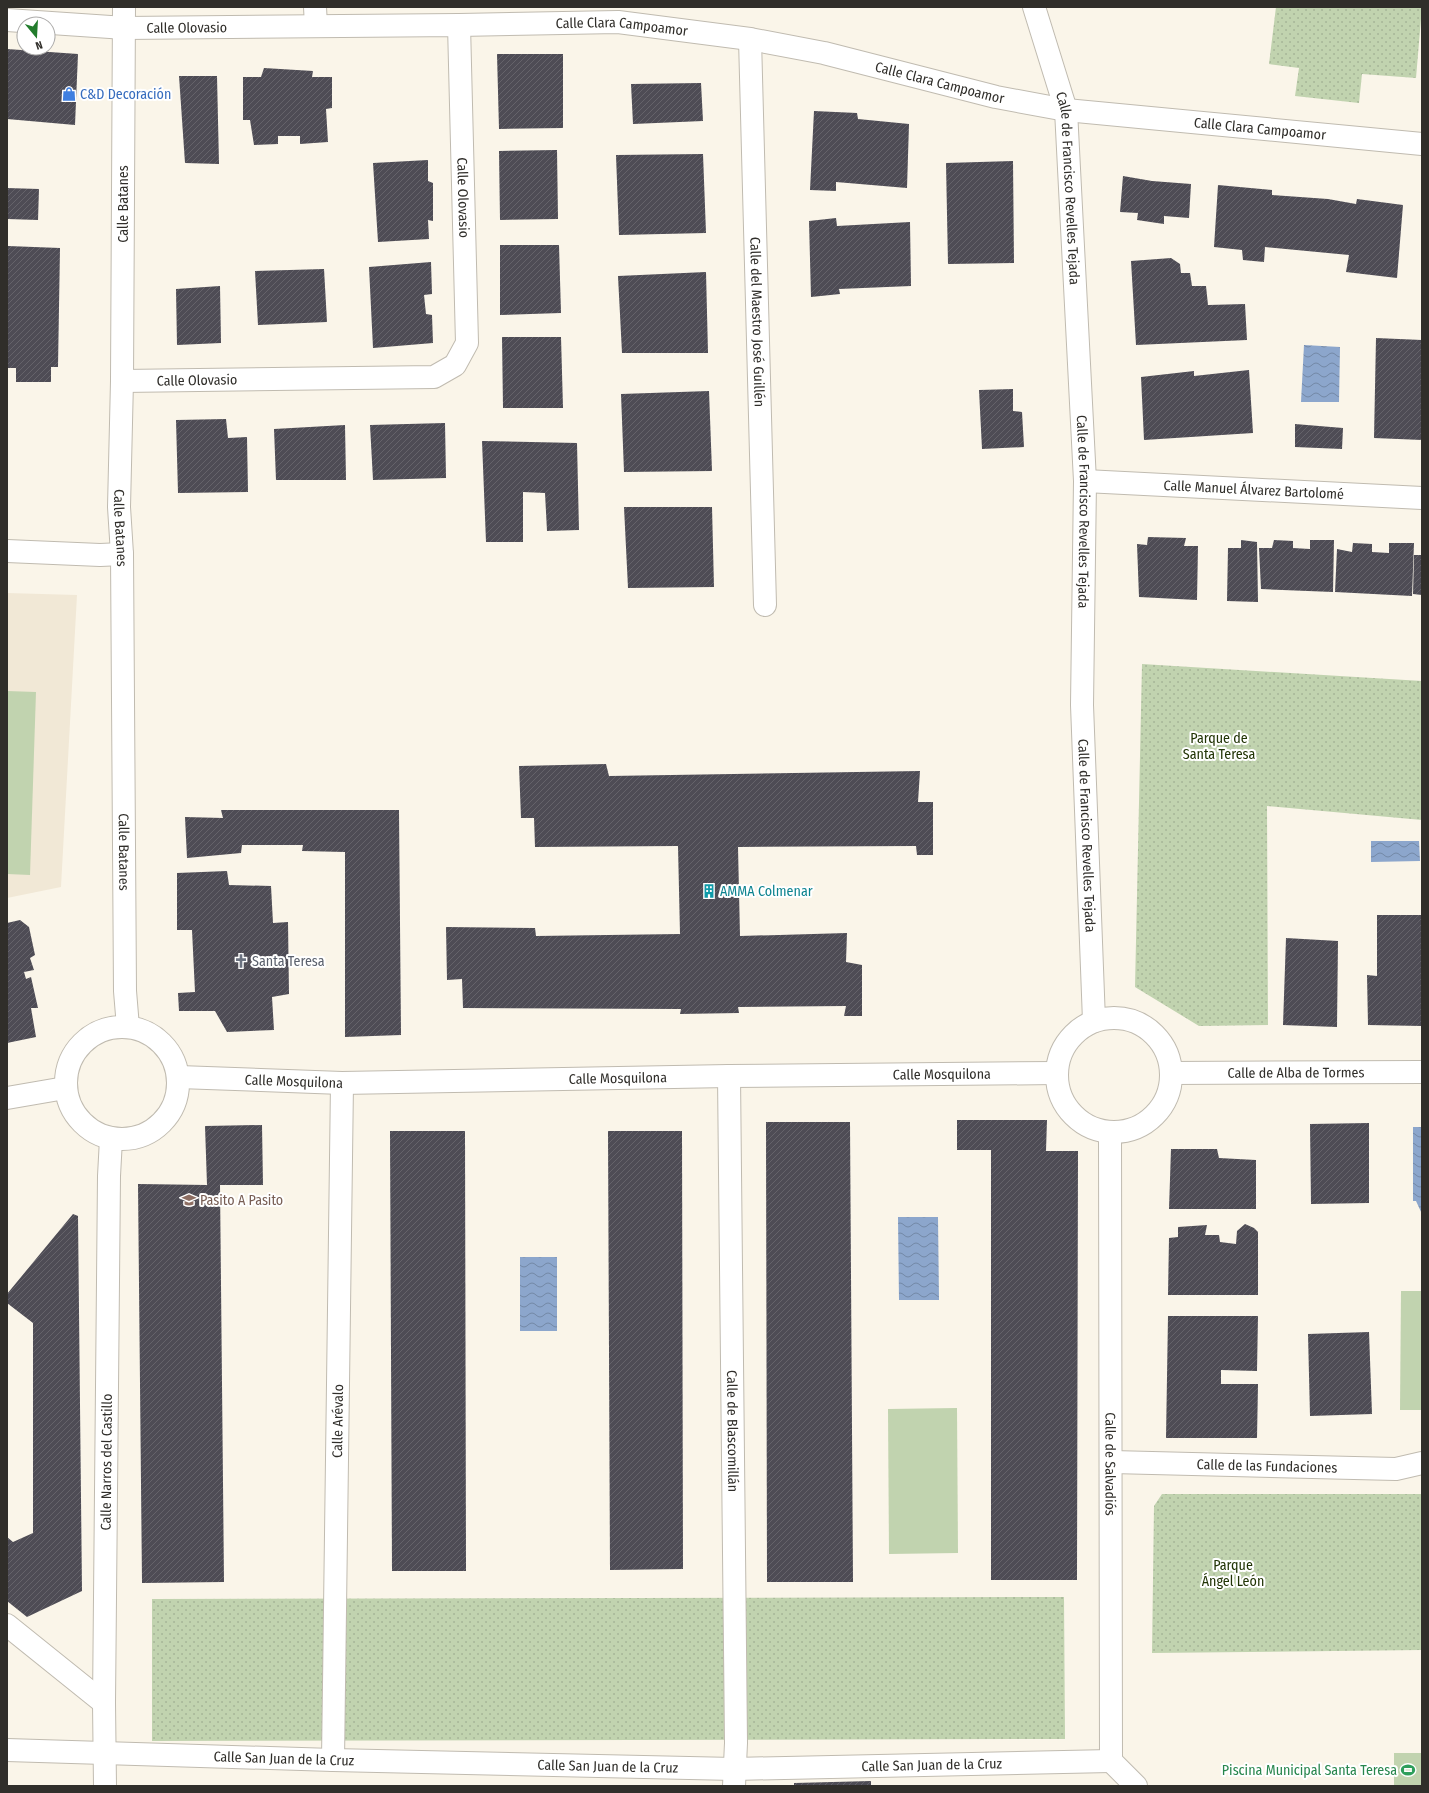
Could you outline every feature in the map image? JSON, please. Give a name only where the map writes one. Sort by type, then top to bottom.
[{"type":"street","name":"Calle de Francisco Revelles Tejada","points":[[1034,7],[1066,110],[1085,481],[1082,704],[1094,1021]]},
{"type":"street","name":"Calle Olovasio","points":[[7,20],[315,17],[459,25],[467,343],[454,365],[434,378],[122,381]]},
{"type":"street","name":"Calle Batanes","points":[[124,18],[122,381],[119,507],[122,554],[125,991],[128,1026]]},
{"type":"street","name":"Calle Clara Campoamor","points":[[459,25],[618,22],[750,39],[824,53],[996,97],[1066,110],[1422,144]]},
{"type":"street","name":"Calle del Maestro José Guillén","points":[[750,39],[765,605]]},
{"type":"street","name":"Calle Manuel Álvarez Bartolomé","points":[[1085,481],[1422,498]]},
{"type":"street","points":[[7,551],[100,555],[122,554]]},
{"type":"street","points":[[1112,1018],[1130,1020],[1146,1027],[1159,1040],[1168,1055],[1171,1073],[1168,1092],[1160,1109],[1146,1122],[1128,1130],[1110,1132],[1087,1125],[1077,1119],[1066,1106],[1058,1090],[1057,1073],[1060,1056],[1067,1041],[1080,1029],[1094,1021],[1112,1018]]},
{"type":"street","points":[[128,1026],[152,1035],[166,1048],[170,1053],[179,1077],[175,1103],[161,1125],[138,1138],[111,1139],[89,1130],[72,1112],[65,1088],[68,1064],[82,1043],[103,1029],[128,1026]]},
{"type":"street","name":"Calle de Alba de Tormes","points":[[1171,1073],[1422,1072]]},
{"type":"street","name":"Calle Mosquilona","points":[[179,1077],[342,1082],[1057,1073]]},
{"type":"street","name":"Calle de Blascomillán","points":[[729,1076],[736,1743],[734,1777]]},
{"type":"street","name":"Calle Arévalo","points":[[332,1760],[342,1082]]},
{"type":"street","points":[[7,1098],[65,1088]]},
{"type":"street","name":"Calle de Salvadiós","points":[[1110,1132],[1112,1761]]},
{"type":"street","name":"Calle Narros del Castillo","points":[[105,1786],[104,1703],[109,1176],[111,1139]]},
{"type":"street","name":"Calle de las Fundaciones","points":[[1112,1462],[1396,1470],[1422,1463]]},
{"type":"street","points":[[7,1625],[104,1703]]},
{"type":"street","name":"Calle San Juan de la Cruz","points":[[7,1750],[332,1760],[734,1777],[1112,1761]]},
{"type":"street","points":[[1112,1761],[1136,1786]]},
{"type":"shaded area","points":[[7,593],[77,595],[61,887],[7,898]]},
{"type":"green space","points":[[1276,7],[1422,7],[1416,78],[1362,74],[1359,103],[1295,96],[1299,68],[1269,64]]},
{"type":"green space","name":"Parque de Santa Teresa","points":[[1142,664],[1422,681],[1422,820],[1267,806],[1268,1025],[1199,1026],[1135,987]]},
{"type":"green space","points":[[7,691],[36,692],[30,875],[7,874]]},
{"type":"green space","points":[[1401,1291],[1422,1291],[1422,1410],[1400,1410]]},
{"type":"green space","points":[[957,1408],[958,1553],[889,1554],[888,1409]]},
{"type":"green space","name":"Parque Ángel León","points":[[1162,1494],[1422,1494],[1422,1650],[1152,1653],[1154,1506]]},
{"type":"green space","points":[[1064,1597],[1065,1739],[152,1741],[152,1599]]},
{"type":"green space","name":"Piscina Municipal Santa Teresa","points":[[1394,1753],[1422,1753],[1422,1786],[1394,1786]]},
{"type":"water","points":[[1304,345],[1340,347],[1339,402],[1301,402]]},
{"type":"water","points":[[1371,841],[1419,841],[1420,861],[1371,862]]},
{"type":"water","points":[[1413,1127],[1422,1127],[1422,1214],[1416,1201],[1413,1201]]},
{"type":"water","points":[[898,1217],[938,1217],[939,1300],[899,1300]]},
{"type":"water","points":[[520,1257],[557,1257],[557,1331],[520,1331]]},
{"type":"building","points":[[7,49],[16,50],[16,56],[56,56],[56,52],[78,54],[75,125],[7,119]]},
{"type":"building","points":[[497,54],[563,54],[563,128],[499,129]]},
{"type":"building","points":[[264,68],[313,71],[312,77],[332,77],[332,108],[326,109],[328,142],[300,144],[300,136],[278,136],[278,144],[254,145],[250,120],[243,120],[243,77],[261,77]]},
{"type":"building","points":[[179,76],[217,76],[219,164],[185,163]]},
{"type":"building","points":[[701,83],[703,121],[633,124],[631,84]]},
{"type":"building","points":[[814,111],[857,113],[858,119],[909,124],[907,188],[836,182],[836,191],[810,190]]},
{"type":"building","points":[[557,150],[558,219],[500,220],[499,151]]},
{"type":"building","points":[[703,154],[706,233],[619,235],[616,155]]},
{"type":"building","points":[[428,160],[428,181],[433,183],[433,221],[428,220],[429,239],[378,242],[373,163]]},
{"type":"building","points":[[1013,161],[1014,263],[948,264],[946,163]]},
{"type":"building","points":[[1123,176],[1152,181],[1191,184],[1189,218],[1164,216],[1164,224],[1137,220],[1138,213],[1120,212]]},
{"type":"building","points":[[1218,185],[1272,190],[1272,195],[1328,199],[1356,204],[1357,199],[1403,205],[1397,278],[1346,272],[1349,255],[1265,247],[1264,262],[1243,260],[1242,250],[1214,247]]},
{"type":"building","points":[[7,188],[39,189],[38,220],[7,219]]},
{"type":"building","points":[[836,218],[837,226],[910,222],[911,286],[839,289],[840,294],[811,297],[809,221]]},
{"type":"building","points":[[500,245],[559,245],[561,313],[500,315]]},
{"type":"building","points":[[8,246],[60,248],[58,367],[51,367],[51,382],[16,382],[16,368],[7,368]]},
{"type":"building","points":[[1171,258],[1180,264],[1181,273],[1190,273],[1192,286],[1206,286],[1208,305],[1245,304],[1247,340],[1136,345],[1131,261]]},
{"type":"building","points":[[431,262],[432,294],[424,295],[426,314],[432,315],[433,343],[373,348],[369,267]]},
{"type":"building","points":[[324,269],[327,322],[258,325],[255,271]]},
{"type":"building","points":[[706,272],[708,353],[622,353],[618,276]]},
{"type":"building","points":[[220,286],[221,343],[177,345],[176,289]]},
{"type":"building","points":[[502,337],[561,337],[563,408],[503,408]]},
{"type":"building","points":[[1376,338],[1422,340],[1422,440],[1374,438]]},
{"type":"building","points":[[1249,370],[1253,433],[1144,440],[1141,377],[1194,371],[1194,376]]},
{"type":"building","points":[[1013,389],[1013,411],[1022,412],[1024,447],[982,449],[979,390]]},
{"type":"building","points":[[709,391],[712,471],[624,472],[621,394]]},
{"type":"building","points":[[226,419],[228,438],[247,437],[248,492],[178,493],[176,420]]},
{"type":"building","points":[[445,423],[446,478],[373,480],[370,425]]},
{"type":"building","points":[[1295,424],[1343,428],[1342,449],[1295,447]]},
{"type":"building","points":[[345,425],[346,480],[276,480],[274,429]]},
{"type":"building","points":[[482,441],[577,443],[579,530],[547,531],[545,493],[523,492],[523,542],[486,542]]},
{"type":"building","points":[[624,507],[712,507],[714,587],[628,588]]},
{"type":"building","points":[[1148,537],[1186,538],[1184,546],[1198,546],[1197,600],[1139,597],[1137,544],[1147,545]]},
{"type":"building","points":[[1241,540],[1257,542],[1258,602],[1227,601],[1228,548],[1241,548]]},
{"type":"building","points":[[1274,540],[1293,541],[1293,548],[1310,549],[1310,540],[1334,540],[1333,592],[1261,589],[1259,548],[1272,548]]},
{"type":"building","points":[[1353,543],[1372,544],[1372,552],[1389,553],[1389,543],[1414,543],[1412,596],[1335,592],[1337,549],[1352,552]]},
{"type":"building","points":[[1414,555],[1422,555],[1422,595],[1413,594]]},
{"type":"building","name":"AMMA Colmenar","points":[[606,764],[609,776],[920,771],[918,802],[933,802],[933,855],[917,855],[916,846],[738,847],[740,936],[847,933],[846,962],[862,965],[862,1016],[844,1016],[846,1006],[738,1007],[739,1013],[680,1014],[681,1009],[463,1008],[462,979],[447,980],[446,927],[535,928],[536,936],[680,934],[678,846],[535,847],[534,818],[521,818],[519,766]]},
{"type":"building","points":[[221,810],[399,810],[401,1035],[345,1037],[345,852],[302,851],[303,845],[242,845],[241,853],[187,858],[185,817],[223,818]]},
{"type":"building","name":"Santa Teresa","points":[[227,871],[229,885],[271,886],[273,923],[288,922],[289,994],[272,997],[274,1030],[227,1032],[215,1011],[179,1011],[178,993],[195,992],[192,930],[177,930],[177,873]]},
{"type":"building","points":[[1377,915],[1422,915],[1422,1026],[1368,1025],[1367,975],[1377,976]]},
{"type":"building","points":[[20,920],[29,927],[35,955],[30,958],[34,970],[24,972],[26,979],[31,977],[38,1008],[31,1008],[36,1037],[7,1043],[7,923]]},
{"type":"building","points":[[1286,938],[1338,941],[1337,1027],[1283,1025]]},
{"type":"building","points":[[957,1120],[1047,1120],[1046,1151],[1078,1151],[1077,1580],[991,1580],[991,1150],[957,1150]]},
{"type":"building","points":[[766,1122],[850,1122],[853,1582],[767,1582]]},
{"type":"building","points":[[1369,1123],[1369,1203],[1311,1204],[1310,1124]]},
{"type":"building","points":[[262,1125],[263,1185],[220,1185],[224,1582],[142,1583],[138,1184],[207,1185],[205,1126]]},
{"type":"building","points":[[390,1131],[465,1131],[466,1571],[392,1571]]},
{"type":"building","points":[[608,1131],[682,1131],[683,1569],[610,1570]]},
{"type":"building","points":[[1171,1149],[1217,1149],[1219,1158],[1256,1160],[1256,1209],[1169,1209]]},
{"type":"building","points":[[73,1214],[78,1216],[82,1591],[27,1617],[7,1601],[7,1537],[13,1542],[33,1533],[33,1323],[7,1303],[7,1294]]},
{"type":"building","points":[[1245,1224],[1254,1228],[1258,1232],[1258,1295],[1168,1295],[1169,1238],[1178,1237],[1178,1227],[1207,1225],[1205,1235],[1219,1235],[1220,1242],[1236,1244],[1237,1231]]},
{"type":"building","points":[[1168,1316],[1258,1316],[1257,1371],[1221,1370],[1221,1384],[1258,1384],[1257,1438],[1166,1438]]},
{"type":"building","points":[[1369,1332],[1372,1414],[1310,1416],[1308,1334]]},
{"type":"building","points":[[871,1781],[871,1786],[794,1786],[794,1783]]},
{"type":"place","name":"C&D Decoración","points":[[69,94]]},
{"type":"place","name":"AMMA Colmenar","points":[[709,891]]},
{"type":"place","name":"Santa Teresa","points":[[241,961]]},
{"type":"place","name":"Pasito A Pasito","points":[[189,1200]]},
{"type":"place","name":"Piscina Municipal Santa Teresa","points":[[1408,1770]]}]
